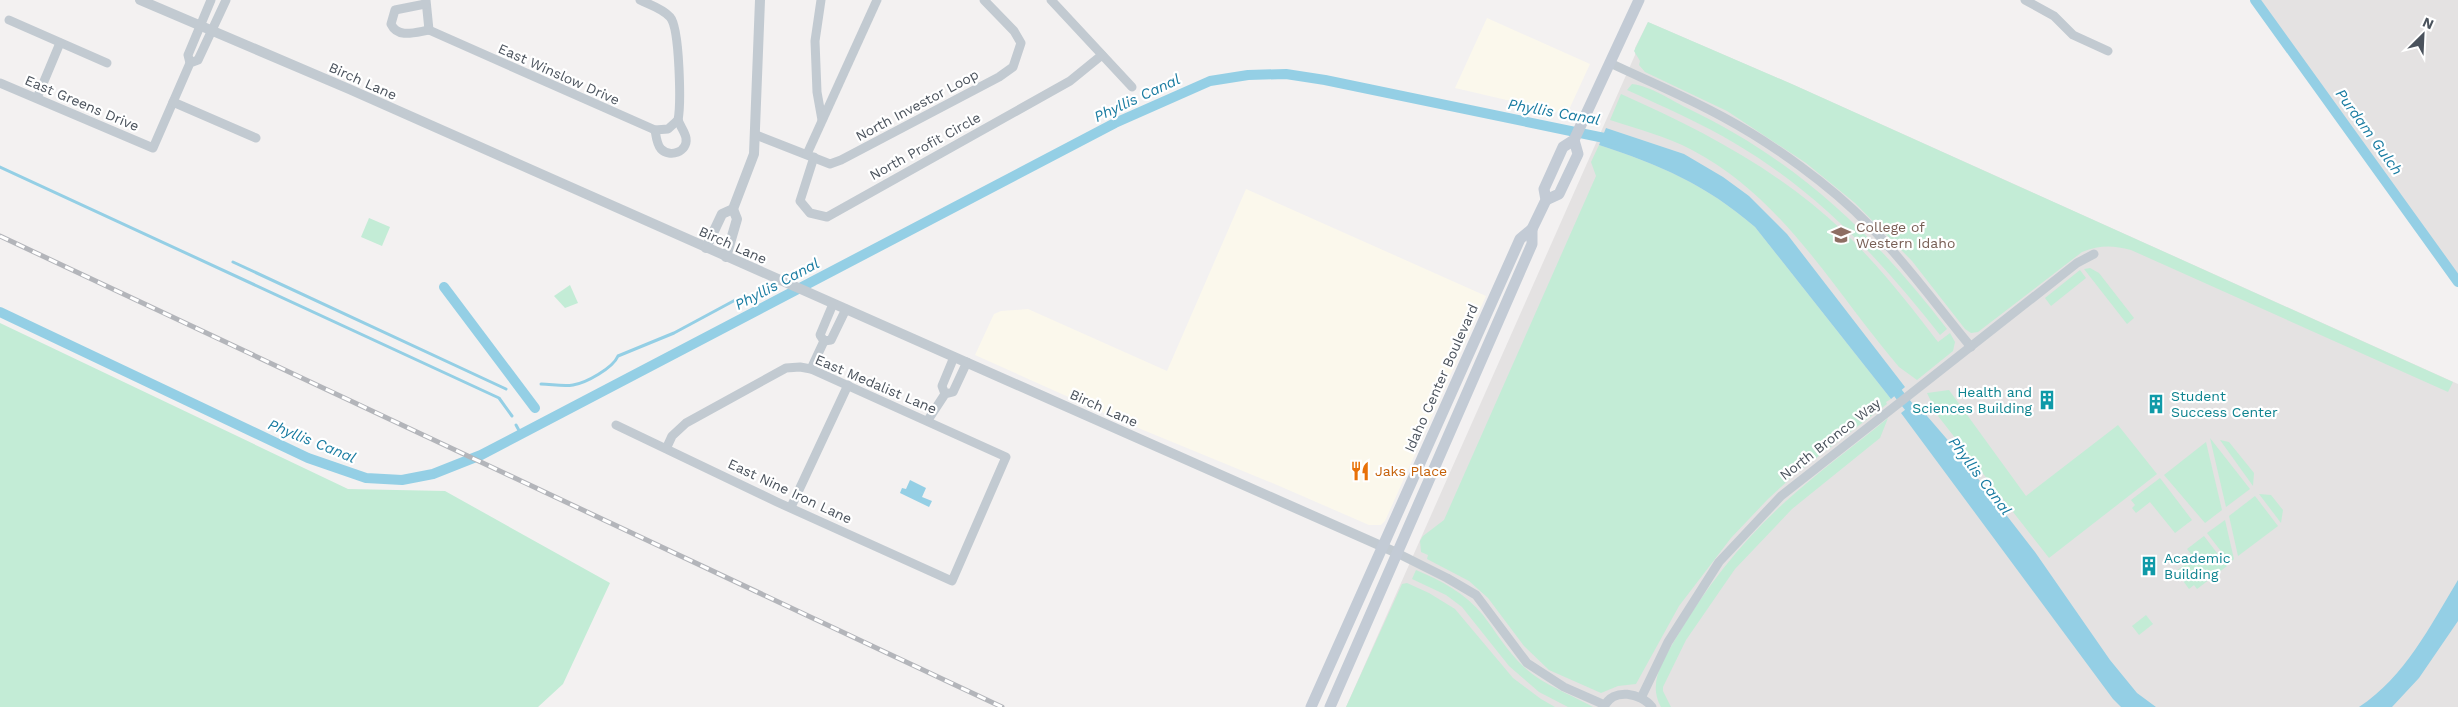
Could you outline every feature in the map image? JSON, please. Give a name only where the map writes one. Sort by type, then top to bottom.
[{"type":"main road","name":"Idaho Center Boulevard","points":[[1311,707],[1381,546],[1520,239],[1532,229],[1546,200],[1544,189],[1563,147],[1574,140],[1639,0]]},
{"type":"main road","name":"Idaho Center Boulevard","points":[[1546,200],[1559,194],[1578,154],[1574,140]]},
{"type":"main road","name":"Idaho Center Boulevard","points":[[1330,707],[1532,244],[1532,229]]},
{"type":"street","name":"Birch Lane","points":[[140,0],[357,93],[1397,553]]},
{"type":"street","points":[[211,0],[188,55],[190,63],[173,102],[256,138]]},
{"type":"street","points":[[190,63],[198,60],[226,0]]},
{"type":"street","points":[[640,0],[661,9],[672,18],[677,39],[680,108],[678,120],[686,142],[682,151],[672,154],[662,150],[655,130],[668,129],[678,120]]},
{"type":"street","points":[[726,256],[737,219],[733,209],[754,154],[760,0]]},
{"type":"street","points":[[821,0],[815,41],[817,92],[822,120]]},
{"type":"street","points":[[811,156],[822,120],[877,0]]},
{"type":"street","name":"North Investor Loop","points":[[756,135],[830,164],[999,77],[1013,67],[1021,43],[1014,31],[984,0]]},
{"type":"street","points":[[1051,0],[1132,87]]},
{"type":"street","points":[[2025,0],[2054,16],[2073,35],[2108,51]]},
{"type":"street","points":[[426,2],[429,30],[406,34],[399,32],[391,24],[395,10],[426,2]]},
{"type":"street","points":[[9,20],[107,63]]},
{"type":"street","name":"East Winslow Drive","points":[[429,30],[655,130]]},
{"type":"street","points":[[37,98],[60,42]]},
{"type":"street","name":"North Profit Circle","points":[[811,156],[800,201],[810,213],[826,217],[1070,81],[1102,55]]},
{"type":"street","points":[[1610,63],[1724,117],[1792,161],[1828,188],[1868,224],[1904,263],[1971,347]]},
{"type":"street","name":"East Greens Drive","points":[[0,83],[153,148],[173,102]]},
{"type":"street","points":[[706,248],[722,214],[733,209]]},
{"type":"street","name":"North Bronco Way","points":[[1641,698],[1668,642],[1719,562],[1780,496],[2077,263],[2094,254]]},
{"type":"street","points":[[824,340],[820,335],[833,304]]},
{"type":"street","points":[[824,340],[831,340],[846,309]]},
{"type":"street","points":[[811,369],[824,340]]},
{"type":"street","points":[[945,394],[942,386],[954,357]]},
{"type":"street","points":[[928,420],[945,394],[953,392],[967,362]]},
{"type":"street","name":"East Medalist Lane","points":[[666,448],[672,436],[686,423],[786,368],[800,366],[811,369],[928,420],[1006,457],[952,581]]},
{"type":"street","points":[[791,507],[848,385]]},
{"type":"street","name":"East Nine Iron Lane","points":[[616,425],[952,581]]},
{"type":"street","points":[[1397,553],[1476,595],[1527,663],[1564,687],[1604,706],[1608,701],[1623,694],[1641,698],[1652,707]]},
{"type":"shaded area","points":[[2257,0],[2458,0],[2458,279]]},
{"type":"shaded area","points":[[1487,18],[1590,64],[1567,114],[1455,88]]},
{"type":"shaded area","name":"College of Western Idaho","points":[[1648,22],[1794,85],[2458,384],[2458,707],[1346,707]]},
{"type":"shaded area","points":[[1246,189],[1486,296],[1385,521],[1381,525],[1369,525],[1131,425],[975,355],[994,314],[1001,311],[1028,309],[1167,371]]},
{"type":"green space","points":[[1648,22],[1794,85],[2453,382],[2448,392],[2131,250],[2118,247],[2100,247],[2082,252],[1978,332],[1971,333],[1965,329],[1912,261],[1855,203],[1806,163],[1727,111],[1645,72],[1639,65],[1640,61],[1634,51]]},
{"type":"green space","points":[[1632,84],[1653,90],[1726,129],[1763,151],[1798,176],[1861,231],[1891,262],[1947,329],[1940,335],[1895,280],[1847,230],[1795,184],[1723,136],[1627,90]]},
{"type":"green space","points":[[1621,94],[1681,122],[1739,153],[1793,189],[1857,245],[1938,342],[1950,333],[1955,342],[1953,351],[1917,380],[1899,367],[1806,248],[1754,193],[1725,170],[1692,150],[1662,137],[1610,120]]},
{"type":"green space","points":[[1599,145],[1642,160],[1681,177],[1718,199],[1755,227],[1891,399],[1794,475],[1731,538],[1679,606],[1636,684],[1618,686],[1601,693],[1549,670],[1524,646],[1488,598],[1469,581],[1427,559],[1428,555],[1421,552],[1420,541],[1423,536],[1444,520],[1596,176],[1591,162]]},
{"type":"green space","points":[[369,218],[390,227],[382,246],[361,237]]},
{"type":"green space","points":[[2090,268],[2099,273],[2134,318],[2127,324],[2084,269]]},
{"type":"green space","points":[[2080,270],[2086,278],[2051,306],[2045,298]]},
{"type":"green space","points":[[570,285],[578,303],[565,308],[554,296]]},
{"type":"green space","points":[[0,323],[348,489],[445,491],[610,583],[563,684],[538,707],[0,707]]},
{"type":"green space","points":[[1949,390],[2026,496],[2118,425],[2157,474],[2049,558],[1938,416],[1927,393]]},
{"type":"green space","points":[[1888,418],[1880,438],[1792,509],[1735,569],[1686,640],[1663,687],[1671,707],[1661,707],[1657,698],[1656,680],[1662,663],[1712,583],[1754,533],[1785,502]]},
{"type":"green space","points":[[2210,438],[2250,489],[2226,507]]},
{"type":"green space","points":[[2220,440],[2229,442],[2254,473],[2253,486]]},
{"type":"green space","points":[[2206,442],[2222,510],[2205,523],[2164,475]]},
{"type":"green space","points":[[2160,478],[2192,520],[2175,533],[2150,502],[2136,513],[2132,508],[2135,505],[2131,500]]},
{"type":"green space","points":[[2259,494],[2271,495],[2283,510],[2281,523]]},
{"type":"green space","points":[[2255,496],[2278,526],[2238,556],[2229,516]]},
{"type":"green space","points":[[2225,520],[2234,559],[2230,563],[2207,533]]},
{"type":"green space","points":[[2204,536],[2227,566],[2197,589],[2194,585],[2189,589],[2176,571],[2194,558],[2187,549]]},
{"type":"green space","points":[[1416,570],[1444,583],[1469,600],[1483,615],[1512,654],[1531,673],[1593,707],[1568,707],[1539,692],[1509,666],[1462,607],[1446,595],[1412,579]]},
{"type":"green space","points":[[1407,583],[1429,593],[1455,609],[1513,678],[1555,707],[1346,707],[1402,584]]},
{"type":"green space","points":[[2146,615],[2153,624],[2139,635],[2132,626]]},
{"type":"water","points":[[1606,128],[1684,154],[1723,177],[1749,196],[1787,234],[1905,387],[1891,399],[1755,227],[1718,199],[1681,177],[1642,160],[1599,145]]},
{"type":"water","points":[[1915,402],[1952,445],[2035,552],[2110,660],[2137,693],[2156,707],[2121,707],[2113,699],[1901,413]]},
{"type":"water","points":[[910,480],[926,488],[922,497],[932,501],[929,507],[900,493],[902,488],[906,489]]},
{"type":"water","points":[[2458,580],[2458,621],[2419,678],[2392,707],[2359,707],[2375,695],[2403,666]]},
{"type":"waterway","name":"Purdam Gulch","points":[[2255,0],[2458,282]]},
{"type":"waterway","name":"Phyllis Canal","points":[[0,312],[308,458],[366,478],[402,480],[433,474],[481,455],[1115,123],[1210,81],[1248,75],[1286,74],[1325,80],[1614,140]]},
{"type":"waterway","points":[[0,167],[499,398],[512,416]]},
{"type":"waterway","points":[[233,262],[506,389]]},
{"type":"waterway","points":[[444,287],[535,408]]},
{"type":"waterway","points":[[541,384],[569,386],[585,381],[605,370],[618,356],[674,333],[739,298]]},
{"type":"waterway","name":"Phyllis Canal","points":[[1890,383],[1917,417]]},
{"type":"waterway","points":[[516,425],[521,434]]},
{"type":"railway","points":[[0,236],[1002,707]]},
{"type":"place","name":"College of Western Idaho","points":[[1841,235]]},
{"type":"place","name":"Health and Sciences Building","points":[[2047,400]]},
{"type":"place","name":"Student Success Center","points":[[2156,404]]},
{"type":"place","name":"Jaks Place","points":[[1360,471]]},
{"type":"place","name":"Academic Building","points":[[2149,566]]}]
